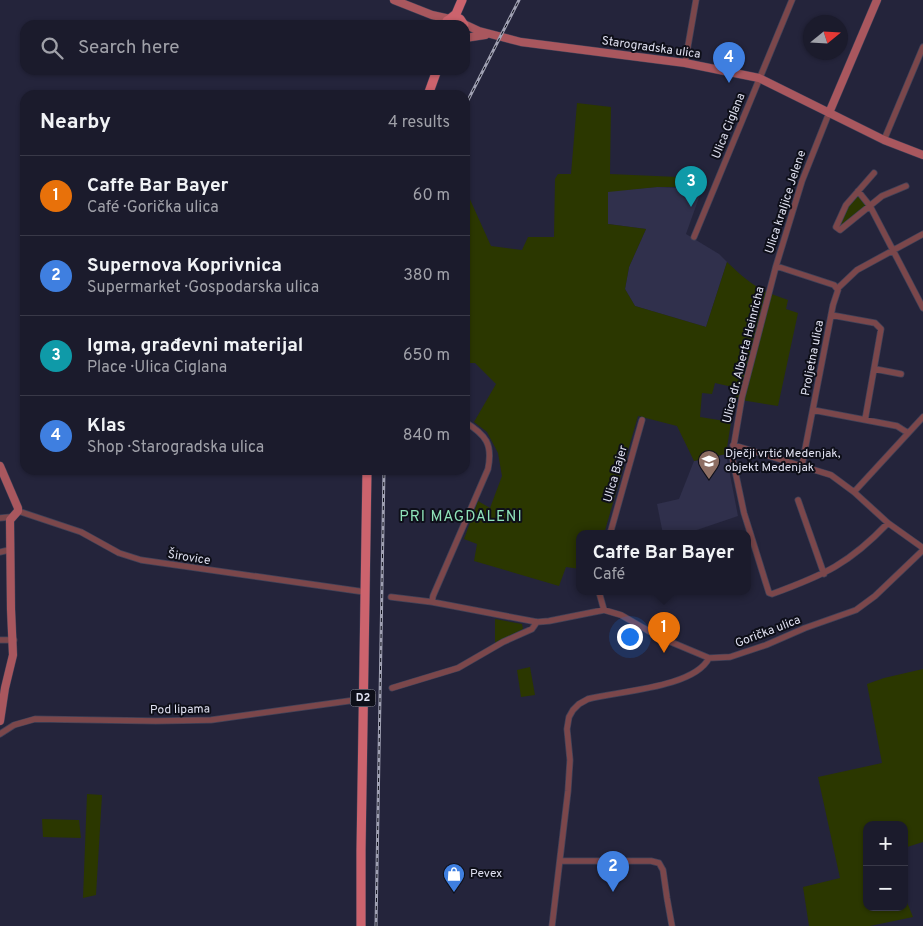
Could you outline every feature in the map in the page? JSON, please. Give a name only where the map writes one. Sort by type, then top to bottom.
[{"type":"main road","name":"Starogradska ulica","points":[[394,0],[407,2],[446,20]]},
{"type":"main road","points":[[829,113],[877,0]]},
{"type":"main road","points":[[456,20],[461,2]]},
{"type":"main road","name":"Starogradska ulica","points":[[470,28],[535,45],[685,63],[759,78],[884,140],[923,155]]},
{"type":"main road","points":[[470,37],[491,34]]},
{"type":"main road","points":[[430,90],[435,75]]},
{"type":"main road","points":[[0,466],[18,505],[18,511],[10,520],[10,609],[14,640],[13,655],[0,721]]},
{"type":"main road","name":"D2","points":[[362,926],[361,851],[367,475]]},
{"type":"street","points":[[685,63],[696,0]]},
{"type":"street","name":"Ulica Ciglana","points":[[694,237],[792,0]]},
{"type":"street","points":[[884,140],[923,47]]},
{"type":"street","name":"Ulica kraljice Jelene","points":[[829,113],[802,180],[776,266],[838,288]]},
{"type":"street","points":[[874,173],[846,205],[836,227],[840,230],[882,196],[906,186]]},
{"type":"street","points":[[858,191],[870,206],[923,308]]},
{"type":"street","points":[[831,315],[838,288],[857,270],[923,234]]},
{"type":"street","name":"Ulica dr. Alberta Heinricha","points":[[750,530],[738,491],[732,456],[742,397],[776,266]]},
{"type":"street","name":"Proljetna ulica","points":[[802,466],[831,315],[876,323],[880,326],[881,331],[875,369],[865,420]]},
{"type":"street","points":[[875,369],[901,374]]},
{"type":"street","name":"Proljetna ulica","points":[[813,410],[897,426],[908,434]]},
{"type":"street","points":[[854,492],[923,417]]},
{"type":"street","name":"Ulica Bajer","points":[[611,530],[642,420]]},
{"type":"street","points":[[432,602],[488,469],[491,456],[485,437],[470,426]]},
{"type":"street","points":[[734,445],[831,476],[854,492],[888,523],[913,542],[922,552]]},
{"type":"street","points":[[798,500],[824,574],[858,552],[888,523]]},
{"type":"street","name":"Širovice","points":[[18,511],[81,532],[119,553],[141,560],[365,592]]},
{"type":"street","points":[[0,518],[11,517]]},
{"type":"street","name":"Ulica dr. Alberta Heinricha","points":[[751,534],[769,593],[772,594],[824,574]]},
{"type":"street","points":[[0,552],[9,550]]},
{"type":"street","name":"Gorička ulica","points":[[604,610],[621,615],[659,636],[709,658],[730,657],[754,650],[804,628],[856,610],[875,596],[922,552]]},
{"type":"street","points":[[391,597],[432,602],[536,622],[604,610],[600,595]]},
{"type":"street","points":[[392,688],[458,668],[503,642],[532,629],[536,622]]},
{"type":"street","points":[[0,640],[14,640]]},
{"type":"street","points":[[552,926],[569,771],[570,749],[567,729],[569,717],[573,710],[588,699],[659,686],[685,676],[705,665],[709,658]]},
{"type":"street","name":"Pod lipama","points":[[0,734],[14,725],[35,719],[156,722],[211,720],[363,699]]},
{"type":"street","points":[[560,861],[651,861],[659,863],[664,870],[666,898],[672,926]]},
{"type":"shaded area","points":[[657,187],[702,189],[686,234],[719,254],[727,262],[706,327],[635,306],[625,289],[629,267],[646,229],[608,224],[608,191]]},
{"type":"shaded area","name":"Dječji vrtić Medenjak, objekt Medenjak","points":[[726,454],[738,516],[697,530],[662,530],[657,504],[679,499],[694,461]]},
{"type":"green space","points":[[577,103],[611,107],[610,174],[678,177],[676,187],[608,192],[608,224],[646,229],[629,267],[625,289],[635,306],[706,327],[727,262],[754,285],[788,300],[786,309],[798,313],[778,406],[735,399],[737,388],[715,383],[712,394],[702,393],[700,417],[731,422],[726,454],[694,461],[677,426],[638,416],[605,530],[576,530],[576,568],[566,567],[559,586],[474,561],[477,544],[464,539],[478,501],[490,508],[502,476],[498,453],[487,432],[474,422],[496,384],[475,363],[470,363],[470,199],[491,246],[522,250],[528,237],[554,237],[555,179],[558,174],[571,174]]},
{"type":"green space","points":[[857,196],[866,206],[843,226],[840,225],[848,207]]},
{"type":"green space","points":[[495,619],[522,624],[523,629],[495,643]]},
{"type":"green space","points":[[530,667],[535,695],[521,697],[517,670]]},
{"type":"green space","points":[[923,669],[923,842],[908,847],[908,821],[863,821],[863,911],[908,911],[908,905],[913,917],[870,926],[809,926],[803,887],[840,878],[818,777],[882,763],[867,684]]},
{"type":"green space","points":[[87,794],[102,795],[96,895],[83,898]]},
{"type":"green space","points":[[42,819],[79,820],[81,838],[43,837]]},
{"type":"railway","points":[[470,96],[519,0]]},
{"type":"railway","points":[[376,926],[384,475]]},
{"type":"place","name":"Klas","points":[[729,83]]},
{"type":"place","name":"Igma, građevni materijal","points":[[691,207]]},
{"type":"place","name":"Dječji vrtić Medenjak, objekt Medenjak","points":[[709,480]]},
{"type":"place","name":"Caffe Bar Bayer","points":[[664,653]]},
{"type":"place","name":"Supernova Koprivnica","points":[[613,892]]},
{"type":"place","name":"Pevex","points":[[454,893]]},
{"type":"district","name":"PRI MAGDALENI","points":[[461,517]]}]
